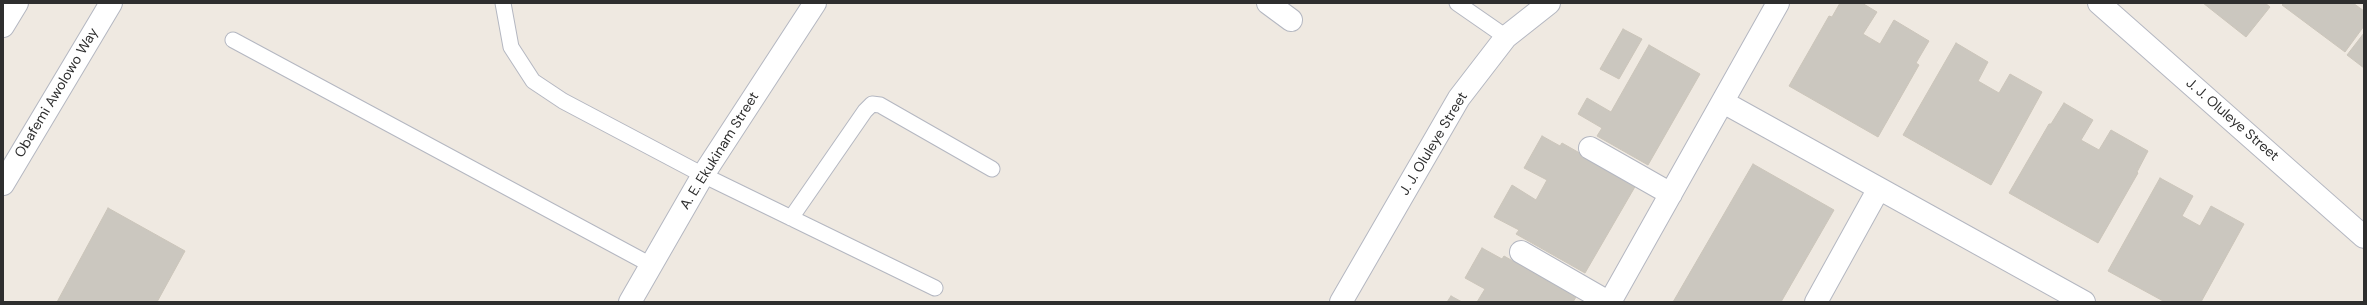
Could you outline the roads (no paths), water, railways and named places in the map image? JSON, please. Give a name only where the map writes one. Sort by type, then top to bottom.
[{"type":"street","points":[[3,26],[17,3]]},
{"type":"street","name":"Obafemi Awolowo Way","points":[[3,184],[112,3]]},
{"type":"street","name":"A. E. Ekukinam Street","points":[[630,302],[703,175],[815,3]]},
{"type":"street","points":[[1268,3],[1291,20]]},
{"type":"street","name":"J. J. Oluleye Street","points":[[1341,302],[1459,98],[1506,38],[1549,3]]},
{"type":"street","points":[[1521,252],[1609,302],[1778,3]]},
{"type":"street","name":"J. J. Oluleye Street","points":[[2099,3],[2364,237]]},
{"type":"street","points":[[1723,102],[1878,190],[2084,302]]},
{"type":"street","points":[[1590,148],[1671,194]]},
{"type":"street","points":[[1816,302],[1878,190]]},
{"type":"lane","points":[[503,3],[511,46],[533,81],[563,101],[703,175],[935,288]]},
{"type":"lane","points":[[1457,3],[1506,38]]},
{"type":"lane","points":[[233,40],[651,265]]},
{"type":"lane","points":[[791,218],[865,110],[872,104],[880,105],[992,169]]}]
